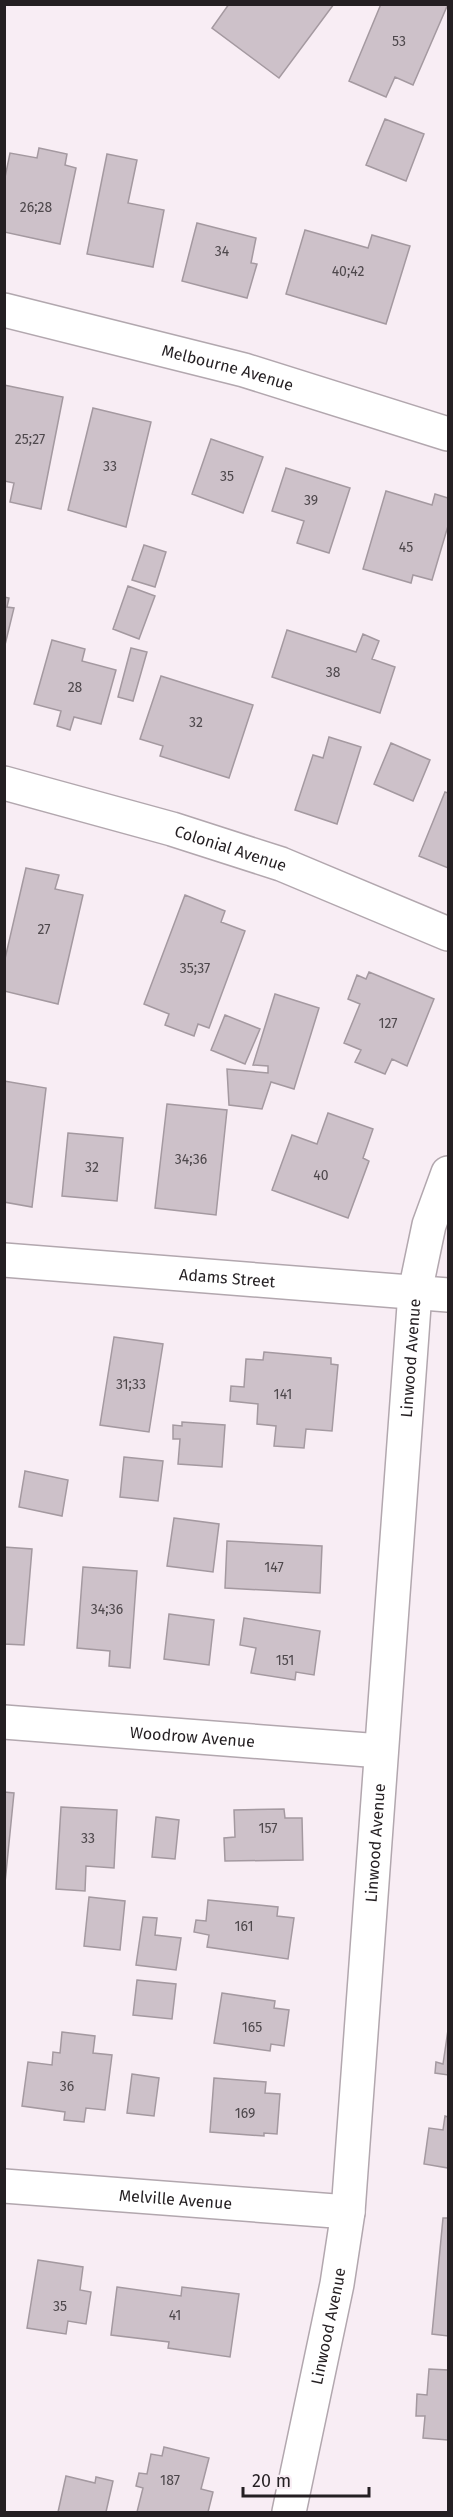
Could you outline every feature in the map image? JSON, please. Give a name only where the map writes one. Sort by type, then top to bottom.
[{"type":"street","name":"Melbourne Avenue","points":[[4,310],[244,370],[448,434]]},
{"type":"street","name":"Colonial Avenue","points":[[4,783],[172,829],[281,864],[448,934]]},
{"type":"street","name":"Linwood Avenue","points":[[290,2512],[337,2284],[348,2212],[415,1292],[429,1225],[448,1173]]},
{"type":"street","name":"Adams Street","points":[[4,1260],[448,1295]]},
{"type":"street","name":"Woodrow Avenue","points":[[4,1722],[381,1751]]},
{"type":"street","name":"Melville Avenue","points":[[4,2186],[348,2212]]},
{"type":"building","points":[[229,4],[334,4],[279,78],[212,28]]},
{"type":"building","points":[[381,4],[448,4],[413,85],[395,77],[386,97],[349,81]]},
{"type":"building","points":[[385,119],[424,134],[406,181],[366,165]]},
{"type":"building","points":[[39,148],[67,154],[65,165],[76,168],[60,244],[4,232],[4,182],[10,153],[37,158]]},
{"type":"building","points":[[107,154],[137,160],[128,203],[164,210],[153,267],[87,254]]},
{"type":"building","points":[[197,223],[256,238],[251,263],[257,264],[247,298],[182,281]]},
{"type":"building","points":[[305,230],[368,248],[372,235],[410,246],[386,324],[286,294]]},
{"type":"building","points":[[4,385],[63,397],[41,509],[10,502],[14,483],[4,481]]},
{"type":"building","points":[[93,408],[151,422],[126,527],[68,510]]},
{"type":"building","points":[[211,439],[263,457],[243,513],[192,494]]},
{"type":"building","points":[[286,468],[350,488],[329,553],[297,543],[304,521],[272,511]]},
{"type":"building","points":[[386,491],[432,505],[435,494],[448,498],[448,526],[432,580],[413,575],[411,583],[363,569]]},
{"type":"building","points":[[144,545],[166,552],[155,587],[132,580]]},
{"type":"building","points":[[128,586],[155,596],[139,639],[113,629]]},
{"type":"building","points":[[4,597],[9,598],[7,607],[14,608],[4,649]]},
{"type":"building","points":[[287,630],[356,652],[363,634],[379,641],[372,659],[395,667],[380,713],[272,677]]},
{"type":"building","points":[[52,640],[85,649],[82,661],[116,670],[101,724],[74,717],[70,730],[57,726],[61,711],[34,704]]},
{"type":"building","points":[[131,648],[147,652],[133,701],[118,697]]},
{"type":"building","points":[[161,676],[253,705],[229,778],[160,756],[163,746],[140,739]]},
{"type":"building","points":[[329,737],[361,747],[337,824],[295,810],[313,755],[323,758]]},
{"type":"building","points":[[391,743],[430,760],[413,801],[374,784]]},
{"type":"building","points":[[445,792],[448,793],[448,868],[419,856]]},
{"type":"building","points":[[26,868],[59,875],[55,889],[83,895],[58,1004],[4,991],[4,963]]},
{"type":"building","points":[[185,895],[225,911],[221,922],[245,931],[209,1028],[198,1024],[194,1036],[165,1025],[169,1014],[144,1004]]},
{"type":"building","points":[[369,972],[434,999],[407,1066],[392,1059],[385,1074],[355,1062],[361,1050],[344,1043],[360,1004],[348,999],[357,975],[366,979]]},
{"type":"building","points":[[275,994],[319,1008],[294,1089],[271,1082],[262,1109],[229,1105],[227,1069],[268,1073],[268,1066],[253,1065]]},
{"type":"building","points":[[225,1015],[260,1029],[245,1064],[211,1050]]},
{"type":"building","points":[[4,1081],[46,1088],[32,1207],[4,1202]]},
{"type":"building","points":[[167,1104],[227,1110],[216,1215],[155,1208]]},
{"type":"building","points":[[328,1113],[373,1129],[363,1158],[369,1161],[348,1218],[272,1190],[292,1135],[317,1144]]},
{"type":"building","points":[[68,1133],[123,1138],[117,1201],[62,1196]]},
{"type":"building","points":[[114,1337],[163,1344],[149,1432],[100,1425]]},
{"type":"building","points":[[264,1352],[331,1358],[331,1364],[338,1365],[332,1431],[306,1429],[304,1448],[274,1446],[276,1426],[257,1424],[258,1404],[230,1401],[231,1386],[244,1387],[246,1359],[263,1360]]},
{"type":"building","points":[[182,1422],[225,1425],[222,1467],[178,1464],[180,1439],[173,1439],[173,1425],[182,1426]]},
{"type":"building","points":[[124,1457],[163,1461],[158,1501],[120,1497]]},
{"type":"building","points":[[25,1471],[68,1480],[62,1516],[19,1507]]},
{"type":"building","points":[[174,1518],[219,1524],[213,1572],[167,1566]]},
{"type":"building","points":[[227,1541],[322,1546],[320,1593],[225,1588]]},
{"type":"building","points":[[4,1547],[32,1549],[24,1645],[4,1644]]},
{"type":"building","points":[[83,1567],[137,1571],[130,1668],[109,1666],[110,1651],[77,1648]]},
{"type":"building","points":[[169,1614],[214,1620],[209,1665],[164,1659]]},
{"type":"building","points":[[244,1618],[320,1631],[314,1675],[296,1672],[295,1680],[251,1673],[256,1648],[240,1645]]},
{"type":"building","points":[[4,1792],[14,1793],[4,1893]]},
{"type":"building","points":[[61,1807],[117,1810],[114,1868],[86,1866],[85,1891],[56,1889]]},
{"type":"building","points":[[284,1809],[285,1818],[302,1818],[303,1860],[225,1861],[224,1838],[235,1837],[234,1810]]},
{"type":"building","points":[[156,1817],[179,1820],[175,1859],[152,1857]]},
{"type":"building","points":[[89,1897],[125,1901],[120,1950],[84,1946]]},
{"type":"building","points":[[208,1900],[278,1907],[277,1916],[294,1918],[288,1959],[207,1947],[209,1935],[194,1932],[196,1920],[206,1921]]},
{"type":"building","points":[[143,1917],[157,1918],[155,1935],[181,1938],[176,1970],[136,1965]]},
{"type":"building","points":[[137,1980],[176,1984],[172,2019],[133,2015]]},
{"type":"building","points":[[222,1993],[275,2001],[274,2008],[289,2010],[284,2046],[271,2044],[270,2051],[214,2043]]},
{"type":"building","points":[[448,2030],[448,2075],[435,2073],[436,2062],[443,2064]]},
{"type":"building","points":[[62,2032],[95,2036],[93,2053],[112,2055],[105,2110],[86,2108],[84,2122],[64,2120],[65,2112],[22,2106],[28,2062],[52,2065],[53,2052],[60,2053]]},
{"type":"building","points":[[132,2074],[159,2078],[154,2116],[127,2113]]},
{"type":"building","points":[[214,2078],[266,2082],[265,2093],[280,2094],[277,2134],[264,2133],[264,2136],[210,2132]]},
{"type":"building","points":[[445,2116],[448,2117],[448,2168],[424,2164],[429,2128],[443,2130]]},
{"type":"building","points":[[443,2218],[448,2218],[448,2336],[432,2334]]},
{"type":"building","points":[[38,2260],[83,2267],[80,2290],[91,2292],[86,2324],[68,2321],[66,2334],[27,2328]]},
{"type":"building","points":[[117,2287],[181,2296],[182,2287],[239,2294],[230,2357],[168,2348],[169,2342],[111,2335]]},
{"type":"building","points":[[429,2369],[448,2370],[448,2440],[423,2438],[425,2416],[416,2416],[417,2394],[427,2395]]},
{"type":"building","points":[[164,2447],[209,2458],[201,2489],[213,2492],[208,2512],[137,2512],[143,2488],[136,2486],[139,2473],[147,2474],[151,2454],[162,2456]]},
{"type":"building","points":[[66,2476],[95,2483],[96,2477],[113,2481],[106,2512],[58,2512]]}]
